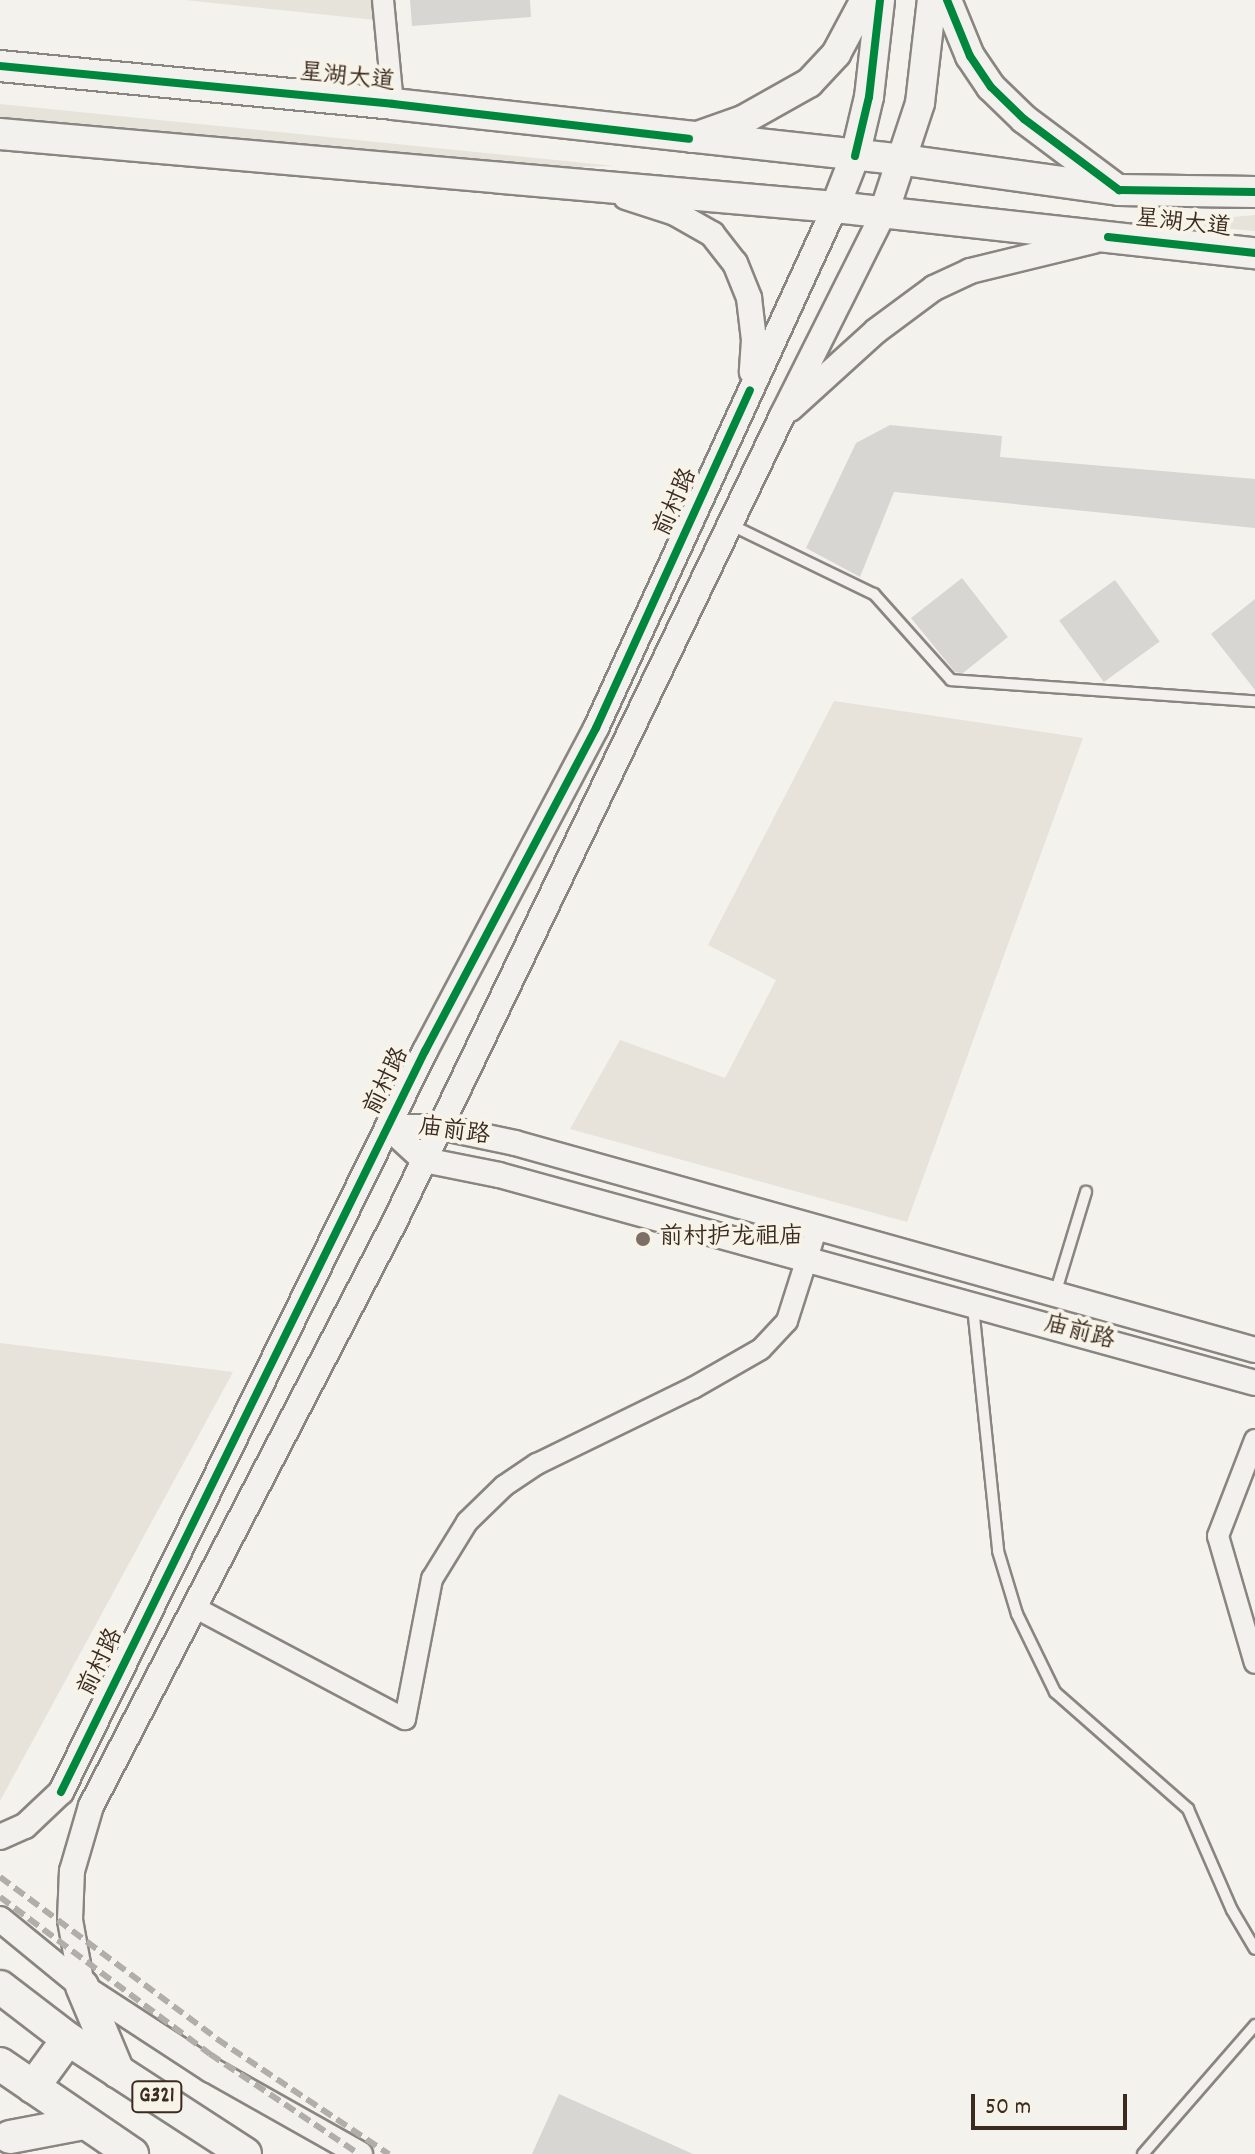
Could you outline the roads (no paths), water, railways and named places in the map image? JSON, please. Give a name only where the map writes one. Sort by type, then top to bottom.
[{"type":"highway","points":[[82,1986],[118,2072]]},
{"type":"highway","name":"G321","points":[[0,1987],[68,2039],[245,2154]]},
{"type":"highway","points":[[33,2087],[68,2039]]},
{"type":"highway","name":"G321","points":[[0,2064],[132,2154]]},
{"type":"highway","points":[[10,2140],[84,2123]]},
{"type":"main road","points":[[689,139],[743,120],[781,102],[809,83],[836,54],[865,0]]},
{"type":"main road","name":"前村路","points":[[835,207],[855,156],[869,97],[880,0]]},
{"type":"main road","points":[[884,212],[904,160],[920,103],[932,0]]},
{"type":"main road","points":[[947,0],[970,56],[991,87],[1024,119],[1119,190]]},
{"type":"main road","name":"星湖大道","points":[[0,66],[393,104],[689,139],[904,160],[1119,190],[1255,192]]},
{"type":"main road","name":"星湖大道","points":[[0,134],[835,207],[1255,253]]},
{"type":"street","points":[[383,0],[393,104]]},
{"type":"street","points":[[599,188],[675,213],[712,234],[735,263],[751,312],[754,340],[750,390]]},
{"type":"street","name":"前村路","points":[[0,1837],[25,1826],[61,1792],[388,1127],[596,728],[835,207]]},
{"type":"street","points":[[82,1986],[70,1920],[72,1871],[91,1806],[424,1160],[782,416],[884,212]]},
{"type":"street","points":[[782,416],[876,331],[934,288],[970,271],[999,262],[1108,237]]},
{"type":"street","name":"庙前路","points":[[388,1127],[439,1127],[515,1143],[1255,1350]]},
{"type":"street","name":"庙前路","points":[[388,1127],[424,1160],[499,1175],[1255,1383]]},
{"type":"street","points":[[194,1607],[405,1719],[432,1579],[467,1522],[504,1486],[537,1464],[693,1388],[761,1349],[787,1321],[817,1227]]},
{"type":"street","points":[[1255,1440],[1218,1536],[1255,1663]]},
{"type":"street","points":[[0,1919],[82,1986],[211,2070],[360,2154]]},
{"type":"lane","points":[[730,524],[874,594],[951,680],[1255,701]]},
{"type":"lane","points":[[1055,1294],[1086,1192]]},
{"type":"lane","points":[[973,1305],[998,1551],[1017,1614],[1055,1692],[1188,1809],[1232,1910],[1255,1949]]},
{"type":"lane","points":[[1143,2154],[1255,2025]]},
{"type":"railway","points":[[0,1877],[217,2039],[389,2154]]},
{"type":"railway","points":[[0,1897],[210,2054],[359,2154]]},
{"type":"place","name":"前村护龙祖庙","points":[[643,1239]]}]
